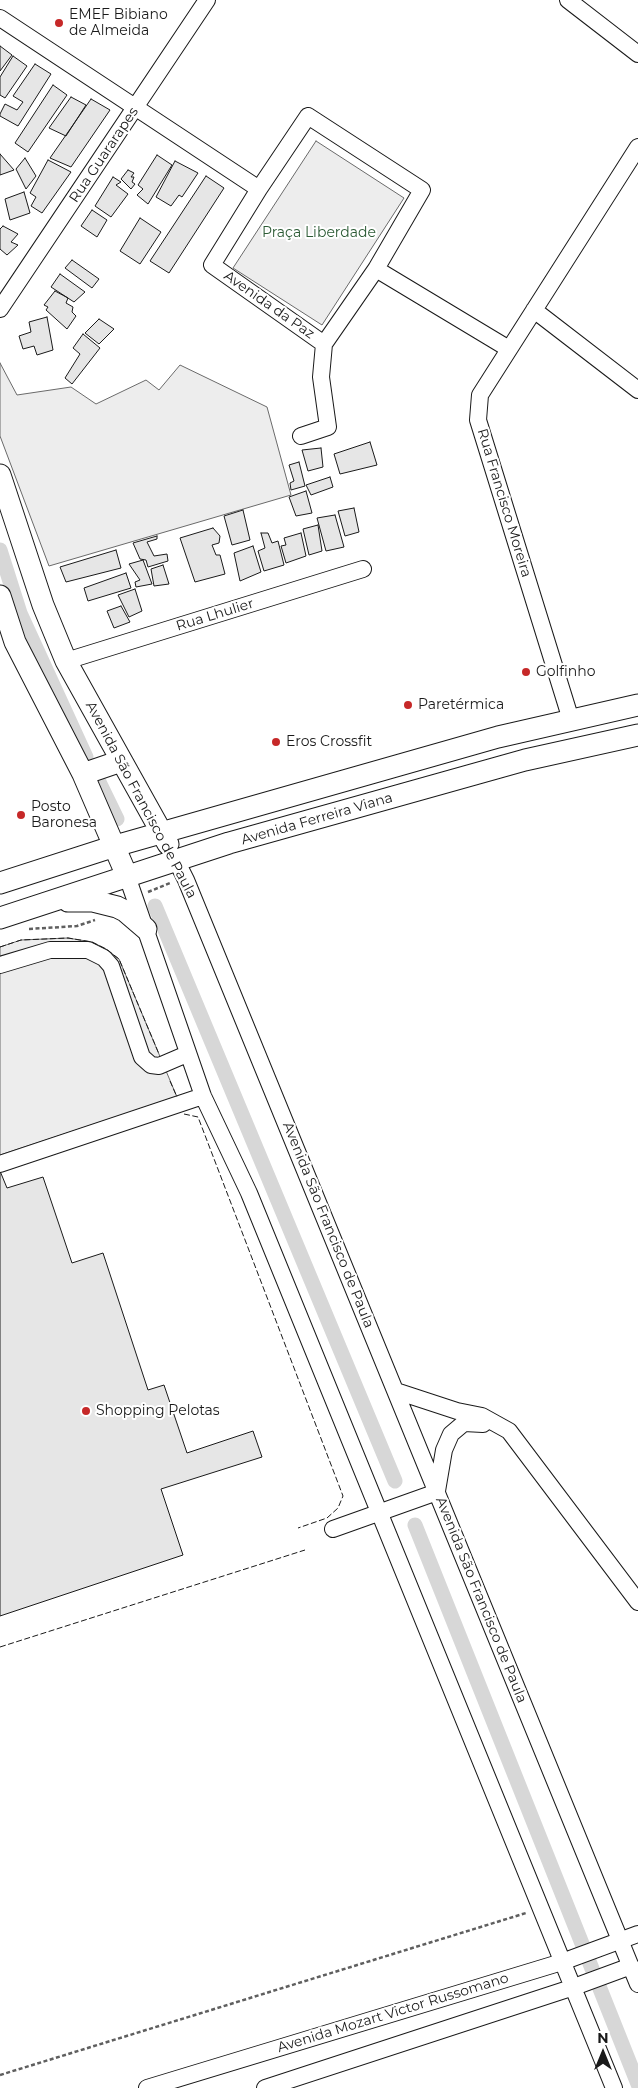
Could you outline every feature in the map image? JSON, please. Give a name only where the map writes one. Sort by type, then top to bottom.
[{"type":"main road","name":"Avenida São Francisco de Paula","points":[[0,475],[44,605],[66,661],[176,860]]},
{"type":"main road","points":[[0,596],[15,642],[81,770],[116,846],[127,876]]},
{"type":"main road","name":"Avenida Ferreira Viana","points":[[0,883],[116,846],[498,737],[638,705]]},
{"type":"main road","name":"Avenida Ferreira Viana","points":[[0,918],[176,860],[524,760],[638,736]]},
{"type":"main road","points":[[81,770],[118,756]]},
{"type":"main road","points":[[50,902],[93,901],[110,905],[125,911],[146,930]]},
{"type":"street","name":"Rua Guararapes","points":[[0,309],[207,0]]},
{"type":"street","points":[[568,0],[638,54]]},
{"type":"street","points":[[0,18],[259,189]]},
{"type":"street","name":"Avenida da Paz","points":[[308,116],[422,190],[376,269],[324,344],[212,266],[259,189],[308,116]]},
{"type":"street","name":"Rua Francisco Moreira","points":[[571,720],[478,420],[480,395],[638,147]]},
{"type":"street","points":[[376,269],[509,349]]},
{"type":"street","points":[[534,310],[638,390]]},
{"type":"street","points":[[301,436],[328,427],[322,377],[324,344]]},
{"type":"street","name":"Rua Lhulier","points":[[66,661],[363,569]]},
{"type":"street","name":"Avenida São Francisco de Paula","points":[[176,860],[186,880],[396,1391],[430,1494],[620,1941],[624,1969],[638,1984]]},
{"type":"street","points":[[127,876],[187,1054],[204,1096],[250,1193],[384,1512],[541,1907],[569,1959],[580,1985],[614,2088]]},
{"type":"street","points":[[0,965],[50,950],[88,950],[104,958],[111,966],[142,1057],[151,1065],[159,1066],[187,1054]]},
{"type":"street","points":[[0,1164],[204,1096]]},
{"type":"street","points":[[396,1391],[493,1420],[509,1432],[638,1602]]},
{"type":"street","points":[[334,1529],[430,1494],[448,1439],[464,1422],[476,1422],[493,1427],[518,1442]]},
{"type":"street","name":"Avenida Mozart Victor Russomano","points":[[147,2088],[569,1959],[638,1934]]},
{"type":"street","points":[[265,2088],[624,1969],[638,1940]]},
{"type":"path","points":[[0,2075],[511,1919],[541,1907]]},
{"type":"shaded area","name":"Praça Liberdade","points":[[316,141],[404,198],[322,325],[233,268]]},
{"type":"shaded area","points":[[0,363],[17,395],[71,387],[96,404],[146,380],[159,390],[180,365],[267,407],[291,495],[49,566],[0,436]]},
{"type":"shaded area","points":[[68,938],[92,942],[106,949],[119,959],[177,1097],[0,1155],[0,947],[21,940]]},
{"type":"building","points":[[0,46],[12,55],[0,71]]},
{"type":"building","points":[[13,56],[27,66],[5,98],[0,95],[0,77]]},
{"type":"building","points":[[35,64],[51,74],[18,126],[0,116],[0,114],[5,104],[17,110],[23,102],[13,96]]},
{"type":"building","points":[[53,85],[67,95],[28,152],[15,143]]},
{"type":"building","points":[[71,97],[86,105],[66,136],[49,128]]},
{"type":"building","points":[[91,99],[110,110],[71,167],[50,158]]},
{"type":"building","points":[[0,154],[14,170],[0,175]]},
{"type":"building","points":[[157,155],[172,165],[148,204],[137,195],[143,189],[138,185]]},
{"type":"building","points":[[25,158],[36,176],[26,189],[16,169]]},
{"type":"building","points":[[48,160],[71,172],[42,213],[31,206],[36,197],[30,193]]},
{"type":"building","points":[[175,161],[198,173],[182,197],[179,195],[171,206],[156,197]]},
{"type":"building","points":[[128,170],[134,173],[131,177],[134,177],[132,182],[135,184],[131,189],[121,179]]},
{"type":"building","points":[[206,176],[224,188],[169,273],[150,261]]},
{"type":"building","points":[[113,177],[121,182],[116,185],[128,194],[111,217],[95,206]]},
{"type":"building","points":[[24,192],[30,213],[10,220],[5,199]]},
{"type":"building","points":[[92,210],[107,220],[97,237],[81,226]]},
{"type":"building","points":[[140,218],[161,232],[140,264],[120,251]]},
{"type":"building","points":[[3,226],[18,234],[11,242],[18,245],[7,255],[0,249],[0,229]]},
{"type":"building","points":[[72,260],[99,279],[92,288],[65,268]]},
{"type":"building","points":[[60,274],[85,292],[74,302],[51,287]]},
{"type":"building","points":[[55,291],[68,298],[66,303],[73,307],[72,312],[76,316],[67,329],[46,310],[48,307],[44,305]]},
{"type":"building","points":[[47,317],[53,350],[37,355],[34,346],[23,349],[19,336],[31,332],[29,322]]},
{"type":"building","points":[[99,319],[114,329],[99,344],[85,333]]},
{"type":"building","points":[[83,334],[100,348],[72,384],[65,378],[80,354],[73,348]]},
{"type":"building","points":[[370,442],[377,465],[340,474],[334,454]]},
{"type":"building","points":[[321,448],[323,467],[308,471],[302,450]]},
{"type":"building","points":[[299,462],[305,486],[291,490],[290,483],[294,481],[289,465]]},
{"type":"building","points":[[330,477],[333,487],[311,495],[306,485]]},
{"type":"building","points":[[306,491],[312,513],[296,516],[289,497]]},
{"type":"building","points":[[354,508],[359,532],[345,536],[338,511]]},
{"type":"building","points":[[243,510],[250,540],[232,545],[224,516]]},
{"type":"building","points":[[335,515],[344,547],[326,551],[317,518]]},
{"type":"building","points":[[318,525],[322,551],[309,555],[303,529]]},
{"type":"building","points":[[213,528],[220,536],[219,543],[212,545],[216,555],[220,555],[225,574],[195,582],[180,538]]},
{"type":"building","points":[[261,533],[268,533],[272,543],[278,541],[284,565],[264,571],[258,551],[265,548]]},
{"type":"building","points":[[301,533],[306,556],[286,563],[281,546],[286,545],[284,538]]},
{"type":"building","points":[[157,536],[157,539],[147,542],[154,556],[167,554],[168,561],[148,567],[146,560],[140,559],[133,543]]},
{"type":"building","points":[[253,546],[261,572],[240,581],[234,553]]},
{"type":"building","points":[[116,550],[121,568],[66,582],[60,567]]},
{"type":"building","points":[[143,560],[152,584],[136,587],[135,582],[140,580],[129,564]]},
{"type":"building","points":[[163,565],[169,584],[154,586],[151,569]]},
{"type":"building","points":[[126,573],[131,588],[88,601],[84,588]]},
{"type":"building","points":[[135,589],[142,611],[129,617],[118,595]]},
{"type":"building","points":[[121,606],[130,622],[114,628],[107,611]]},
{"type":"building","name":"Shopping Pelotas","points":[[0,1171],[7,1188],[43,1177],[72,1263],[103,1253],[148,1390],[164,1385],[187,1453],[253,1431],[262,1457],[161,1489],[183,1555],[0,1616]]},
{"type":"waterway","points":[[0,550],[20,613],[86,757]]},
{"type":"waterway","points":[[99,782],[117,819]]},
{"type":"waterway","points":[[155,906],[395,1481]]},
{"type":"waterway","points":[[415,1525],[638,2084]]},
{"type":"fence","points":[[0,947],[21,940],[68,938],[92,942],[106,949],[119,959],[159,1054]]},
{"type":"fence","points":[[170,1081],[177,1097]]},
{"type":"fence","points":[[184,1114],[198,1117],[343,1496],[338,1508],[327,1518],[298,1528]]},
{"type":"fence","points":[[0,1647],[305,1550]]},
{"type":"place","name":"EMEF Bibiano de Almeida","points":[[59,23]]},
{"type":"place","name":"Golfinho","points":[[526,672]]},
{"type":"place","name":"Paretérmica","points":[[408,705]]},
{"type":"place","name":"Eros Crossfit","points":[[276,742]]},
{"type":"place","name":"Posto Baronesa","points":[[21,815]]},
{"type":"place","name":"Shopping Pelotas","points":[[86,1411]]}]
